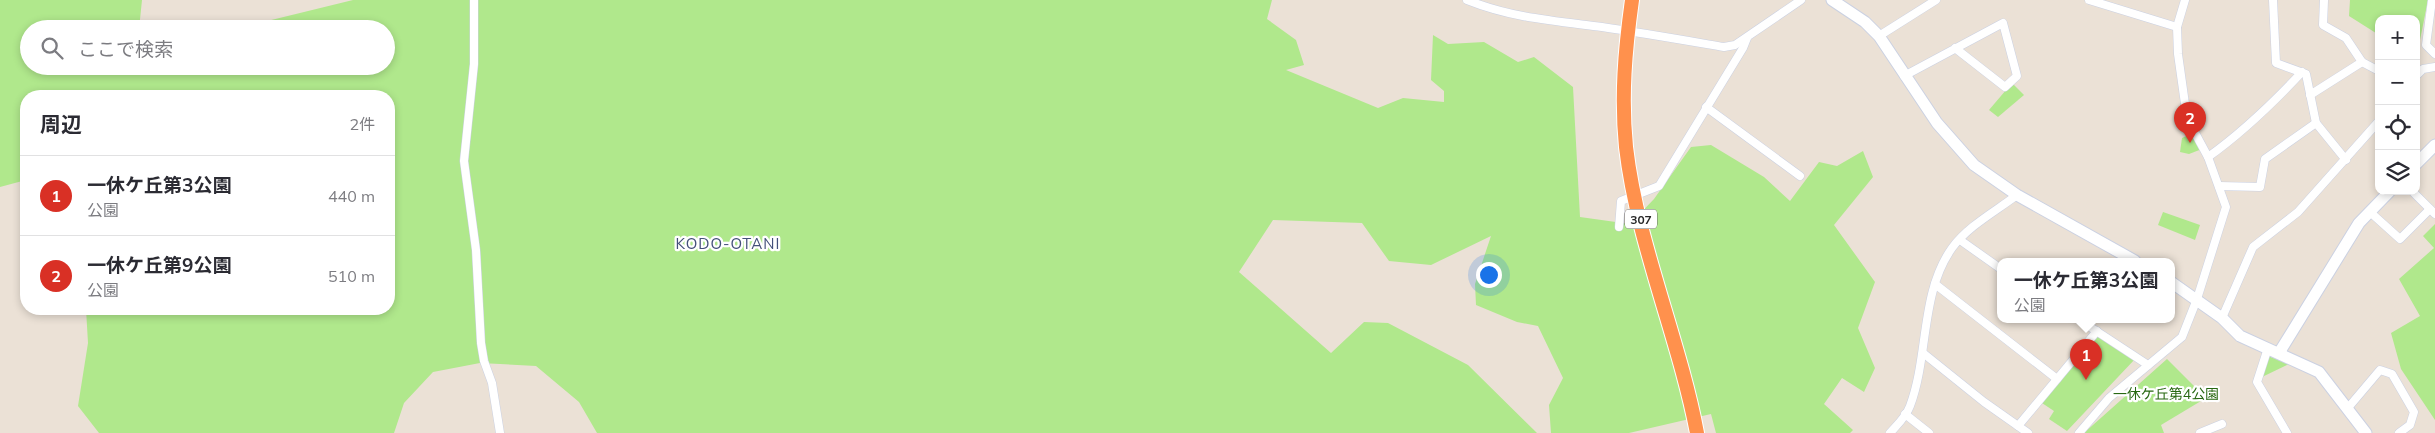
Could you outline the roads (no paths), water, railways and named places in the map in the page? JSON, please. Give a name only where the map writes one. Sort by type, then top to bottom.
[{"type":"highway","name":"307","points":[[1632,0],[1626,31],[1623,99],[1626,148],[1634,194],[1697,433]]},
{"type":"street","points":[[474,0],[474,64],[464,161],[476,250],[481,343],[484,361],[492,384],[500,433]]},
{"type":"street","points":[[1467,0],[1493,10],[1521,17],[1626,31],[1724,47],[1735,45],[1747,38],[1801,0]]},
{"type":"street","points":[[1832,0],[1865,22],[1879,36],[1937,123],[1974,165],[2017,195],[2130,258]]},
{"type":"street","points":[[1879,36],[1936,0]]},
{"type":"street","points":[[2078,433],[2109,398],[2182,337],[2198,299],[2226,207],[2208,157],[2187,118],[2177,27],[2185,0]]},
{"type":"street","points":[[2273,0],[2276,64],[2306,74],[2316,123],[2346,160]]},
{"type":"street","points":[[2324,0],[2323,25],[2346,38],[2362,62],[2375,69]]},
{"type":"street","points":[[2432,0],[2426,45],[2435,54]]},
{"type":"street","points":[[2094,1],[2177,27]]},
{"type":"street","points":[[1904,76],[1955,48],[2003,22],[2017,76],[2005,87],[1955,48]]},
{"type":"street","points":[[1619,226],[1621,201],[1634,194],[1659,186],[1744,48],[1747,38]]},
{"type":"street","points":[[2310,95],[2362,62]]},
{"type":"street","points":[[2420,72],[2423,69],[2435,67]]},
{"type":"street","points":[[2208,157],[2241,133],[2302,72]]},
{"type":"street","points":[[1706,107],[1800,176]]},
{"type":"street","points":[[2219,186],[2260,187],[2265,159],[2316,123]]},
{"type":"street","points":[[2222,318],[2253,247],[2298,212],[2375,126]]},
{"type":"street","points":[[2420,161],[2433,150]]},
{"type":"street","points":[[1890,433],[1910,407],[1923,353],[1935,284],[1952,247],[1965,233],[2017,195]]},
{"type":"street","points":[[2287,433],[2257,382],[2274,350],[2359,223],[2386,195]]},
{"type":"street","points":[[2370,212],[2400,239],[2432,211],[2416,195]]},
{"type":"street","points":[[1960,240],[1997,265]]},
{"type":"street","points":[[1935,284],[2057,379]]},
{"type":"street","points":[[2175,285],[2198,299],[2222,318],[2240,336],[2319,372],[2366,433]]},
{"type":"street","points":[[2084,323],[2148,365]]},
{"type":"street","points":[[2018,426],[2096,331]]},
{"type":"street","points":[[1923,353],[1984,402],[2028,433]]},
{"type":"street","points":[[2347,408],[2380,370],[2392,374],[2414,412],[2410,425],[2399,433]]},
{"type":"street","points":[[1905,414],[1929,433]]},
{"type":"street","points":[[2200,433],[2222,424]]},
{"type":"place","name":"一休ケ丘第9公園","points":[[2190,143]]},
{"type":"place","name":"一休ケ丘第3公園","points":[[2086,380]]},
{"type":"district","name":"KODO-OTANI","points":[[728,243]]},
{"type":"park label","name":"一休ケ丘第4公園","points":[[2166,394]]}]
